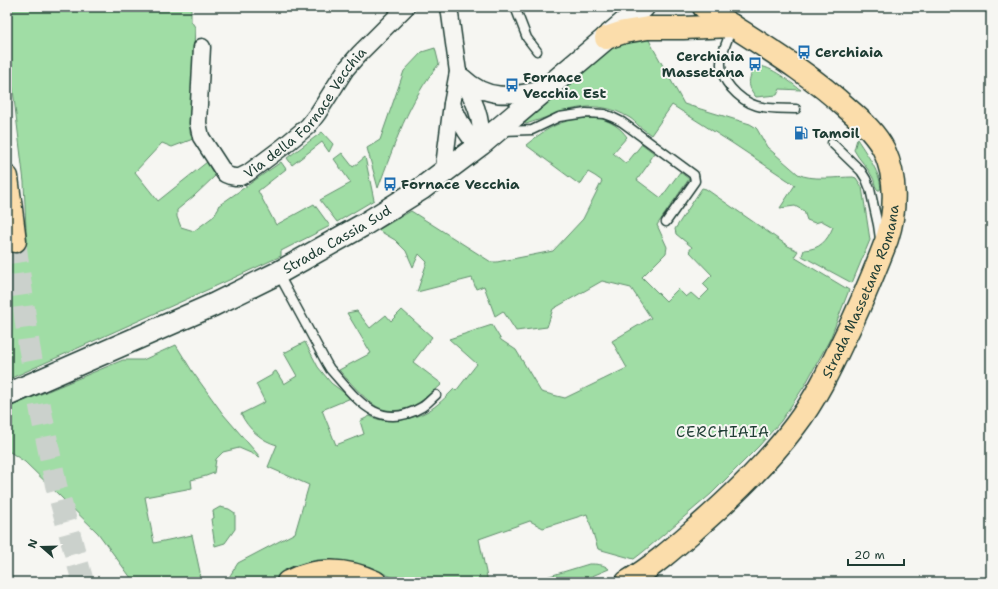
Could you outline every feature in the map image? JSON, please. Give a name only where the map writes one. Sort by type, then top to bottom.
[{"type":"main road","name":"Strada Cassia Sud","points":[[7,395],[190,316],[232,296],[278,273],[365,224],[421,189],[488,138],[643,7]]},
{"type":"main road","name":"Strada Massetana Romana","points":[[627,582],[648,569],[711,515],[760,467],[787,436],[806,410],[827,374],[852,323],[882,252],[890,229],[893,210],[893,185],[888,160],[879,142],[861,120],[821,86],[728,17],[704,7]]},
{"type":"main road","points":[[606,38],[624,32],[648,28],[683,28],[728,17]]},
{"type":"main road","points":[[7,178],[14,241]]},
{"type":"main road","points":[[288,582],[308,574],[335,571],[353,574],[375,582]]},
{"type":"street","name":"Via della Fornace Vecchia","points":[[202,47],[198,123],[200,133],[225,174],[232,177],[240,176],[255,168],[308,126],[349,65],[406,7]]},
{"type":"street","points":[[444,172],[452,104],[458,72],[449,7]]},
{"type":"street","points":[[458,72],[476,88],[496,94],[515,95],[545,89]]},
{"type":"street","points":[[452,104],[470,138],[475,141],[488,138],[481,127],[480,117],[475,103],[458,72]]},
{"type":"lane","points":[[515,7],[527,38],[537,51]]},
{"type":"lane","points":[[728,17],[720,65],[728,84],[738,96],[744,101],[753,105],[796,109]]},
{"type":"lane","points":[[488,138],[532,130],[559,117],[586,113],[604,114],[612,117],[622,122],[694,175],[695,182],[666,222]]},
{"type":"lane","points":[[832,143],[861,171],[866,179],[870,189],[878,225],[882,252]]},
{"type":"lane","points":[[278,273],[327,364],[335,375],[365,406],[378,414],[392,416],[408,414],[423,406],[436,395]]},
{"type":"green space","points":[[7,7],[191,7],[191,21],[195,27],[190,132],[193,139],[172,147],[162,143],[135,172],[158,201],[207,162],[215,176],[177,210],[177,217],[181,227],[194,231],[214,216],[219,208],[218,206],[281,162],[286,169],[258,191],[276,225],[314,204],[330,226],[281,251],[281,256],[7,380],[7,238],[23,235],[26,229],[24,182],[7,40]]},
{"type":"green space","points":[[645,39],[649,40],[684,104],[750,124],[755,127],[767,147],[798,174],[817,178],[856,178],[862,187],[870,240],[852,283],[802,256],[804,250],[819,246],[828,236],[833,227],[822,221],[815,223],[807,220],[804,211],[795,206],[780,208],[795,185],[672,105],[651,135],[630,118],[616,111],[603,108],[578,108],[526,124],[523,122],[616,44]]},
{"type":"green space","points":[[435,48],[439,64],[428,78],[403,123],[378,188],[367,148],[380,140],[404,71],[422,52]]},
{"type":"green space","points":[[758,66],[774,71],[801,90],[780,89],[777,95],[756,97],[751,90],[749,83],[754,68]]},
{"type":"green space","points":[[600,118],[615,125],[627,137],[613,153],[626,164],[642,144],[654,153],[649,160],[650,162],[637,180],[661,198],[680,172],[689,179],[657,225],[667,247],[666,253],[642,277],[666,301],[678,289],[686,297],[691,293],[699,300],[709,290],[703,284],[712,275],[689,251],[692,247],[676,234],[675,229],[702,188],[706,189],[788,246],[798,251],[794,257],[849,290],[830,339],[805,385],[781,421],[759,446],[711,494],[634,559],[598,549],[587,514],[543,528],[530,521],[479,539],[488,582],[404,582],[370,568],[346,562],[326,560],[308,563],[287,572],[270,582],[226,582],[238,563],[295,533],[309,485],[268,467],[277,445],[266,441],[256,434],[247,425],[241,414],[265,402],[256,384],[272,375],[272,373],[276,371],[284,384],[297,376],[284,353],[305,342],[318,367],[331,383],[351,398],[322,410],[336,445],[364,434],[360,421],[370,416],[376,419],[391,421],[414,417],[431,409],[454,389],[456,391],[477,364],[449,339],[492,325],[501,340],[516,350],[541,392],[565,398],[627,368],[612,341],[651,318],[631,288],[602,281],[553,309],[547,327],[516,331],[503,311],[495,316],[484,286],[476,289],[472,278],[417,292],[427,262],[419,254],[413,267],[406,251],[395,240],[378,230],[411,211],[491,262],[553,251],[583,219],[602,181],[588,172],[580,185],[526,145],[543,132],[561,123],[575,119]]},
{"type":"green space","points":[[322,132],[333,144],[329,152],[322,142],[292,165],[287,158]]},
{"type":"green space","points":[[857,139],[876,171],[879,179],[880,190],[878,190],[875,186],[871,174],[854,150]]},
{"type":"green space","points":[[342,153],[353,167],[365,157],[374,200],[337,222],[320,200],[351,183],[334,159]]},
{"type":"green space","points":[[402,310],[432,337],[413,362],[442,384],[415,405],[391,411],[377,407],[371,403],[339,370],[371,353],[347,313],[357,311],[370,328],[386,315],[391,321]]},
{"type":"green space","points":[[176,345],[192,371],[223,414],[260,457],[239,448],[223,452],[216,459],[214,473],[191,480],[192,488],[145,497],[154,543],[192,535],[200,572],[198,582],[134,582],[98,533],[25,462],[7,450],[7,408],[123,360],[143,360]]},
{"type":"green space","points":[[220,507],[229,509],[235,513],[235,529],[225,543],[215,546],[211,519],[214,518],[213,511]]},
{"type":"green space","points":[[589,564],[602,565],[609,569],[578,582],[538,582],[543,578]]},
{"type":"tunnel","points":[[15,241],[29,346],[42,417],[56,485],[83,582]]},
{"type":"place","name":"Cerchiaia","points":[[804,52]]},
{"type":"place","name":"Cerchiaia Massetana","points":[[755,64]]},
{"type":"place","name":"Fornace Vecchia Est","points":[[512,85]]},
{"type":"place","name":"Tamoil","points":[[801,133]]},
{"type":"place","name":"Fornace Vecchia","points":[[390,184]]},
{"type":"district","name":"CERCHIAIA","points":[[723,432]]}]
